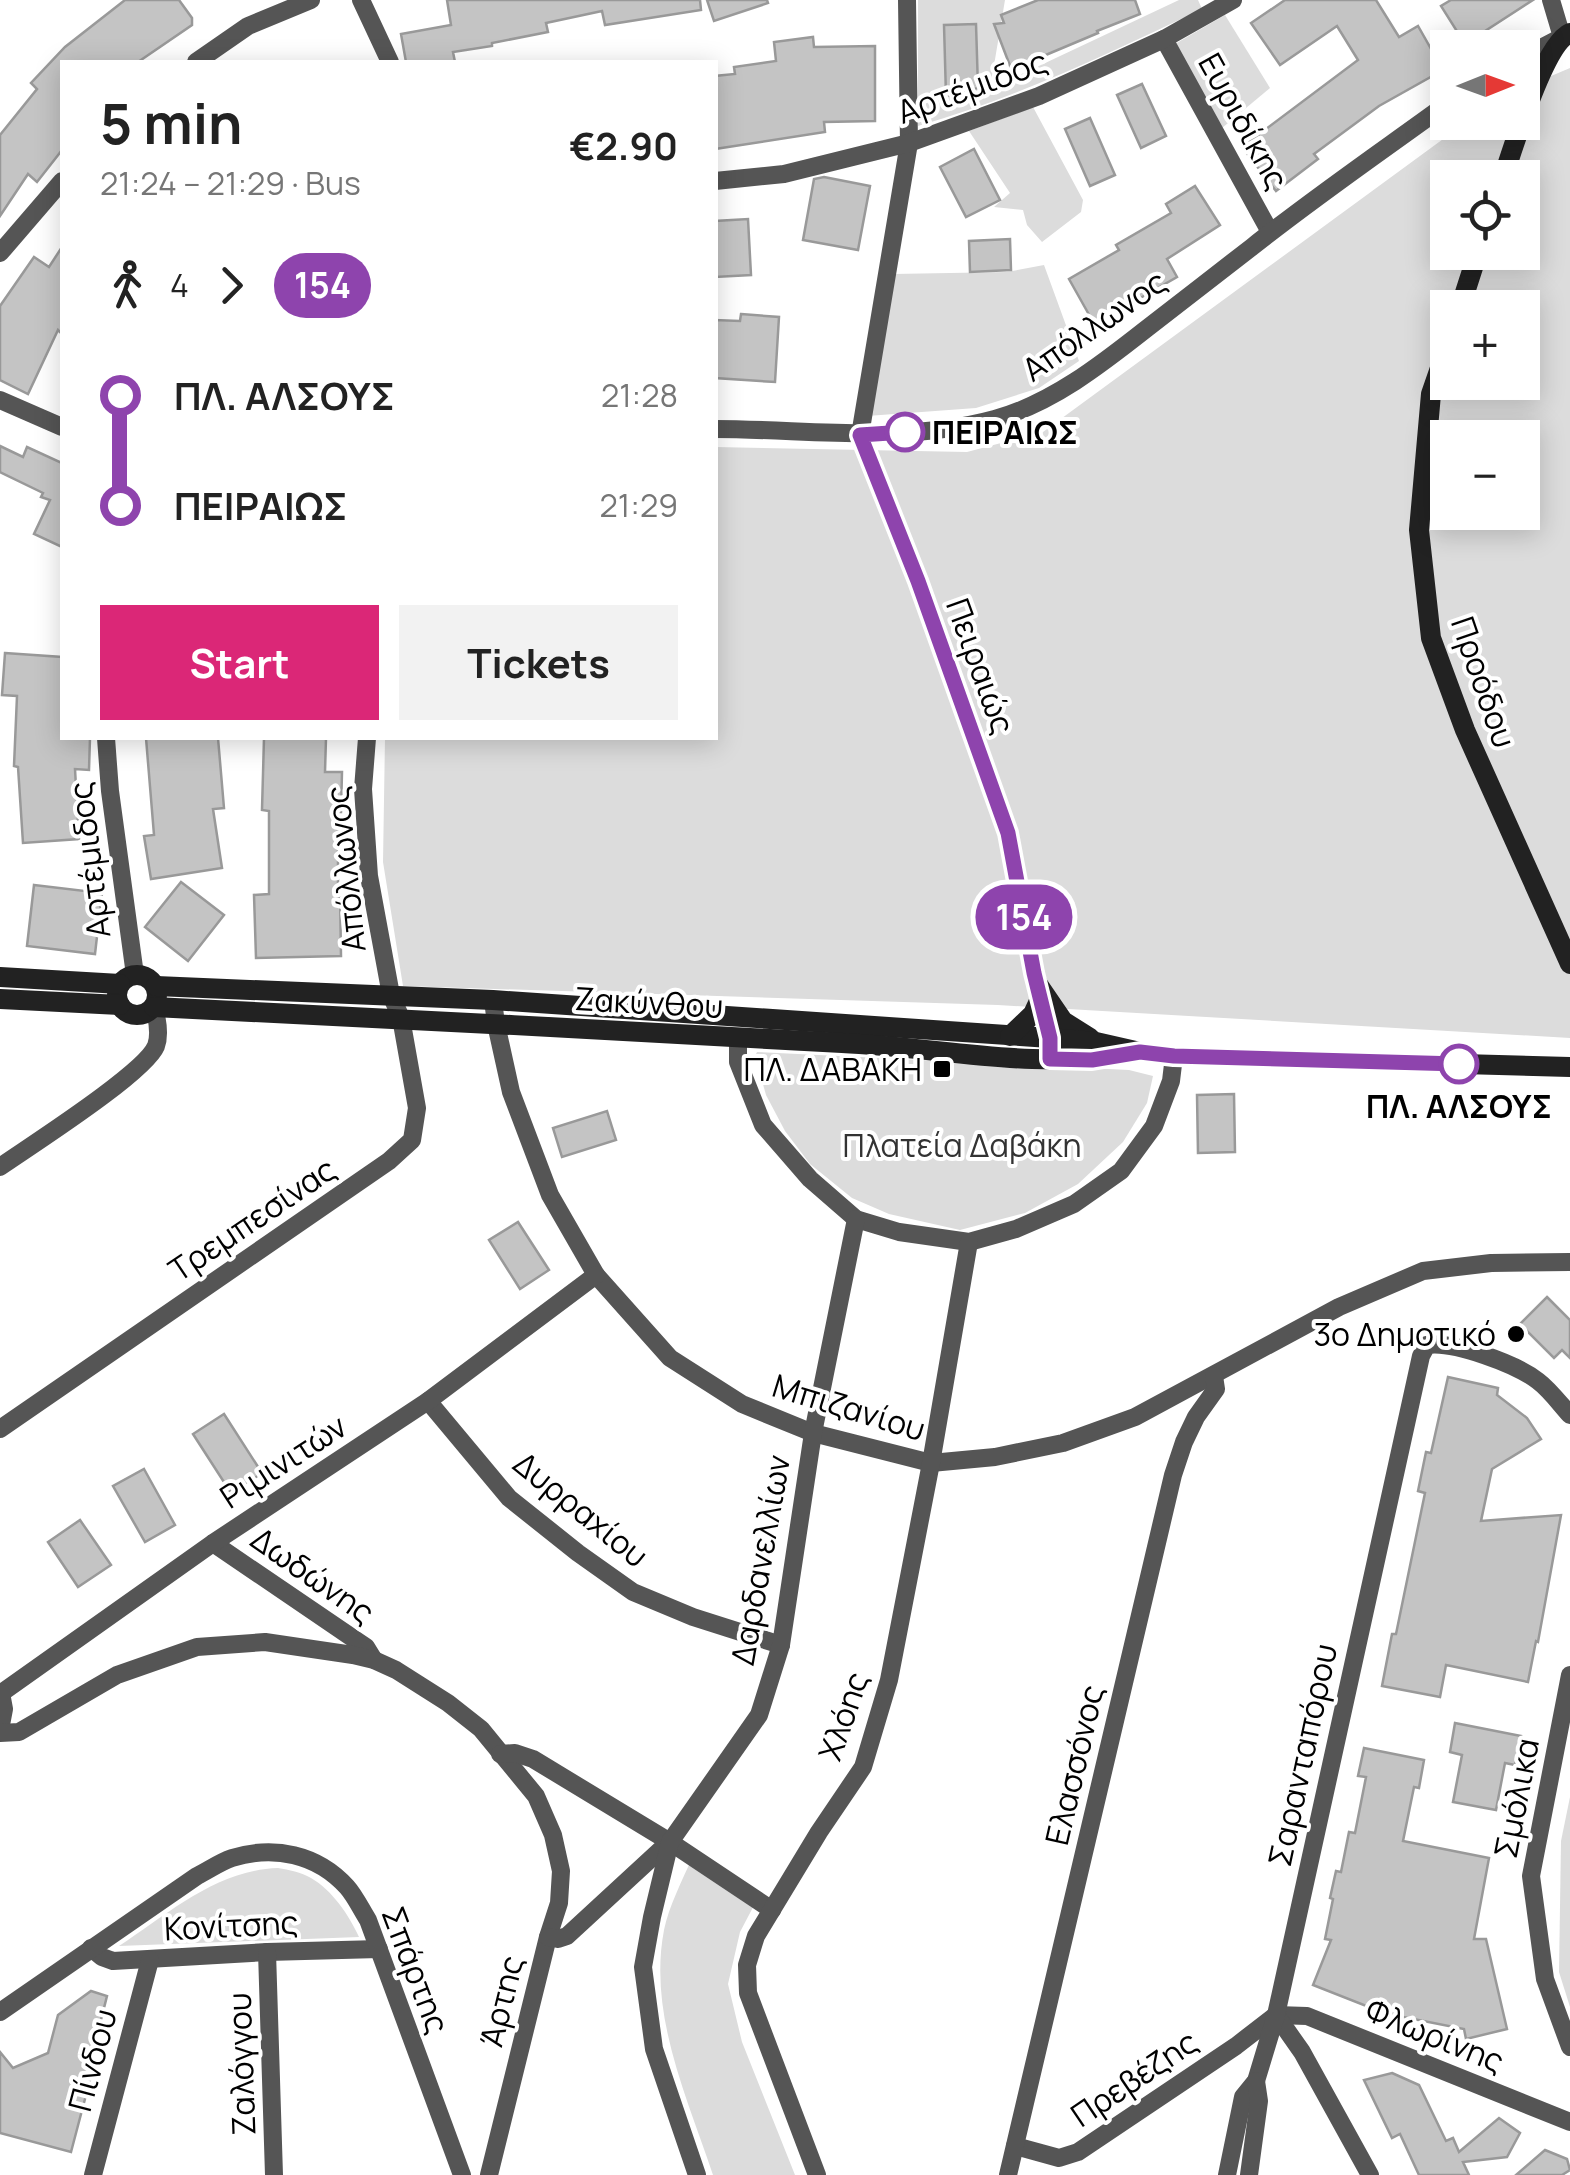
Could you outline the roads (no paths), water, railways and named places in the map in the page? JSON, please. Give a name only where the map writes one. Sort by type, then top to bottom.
[{"type":"street","points":[[199,60],[248,26],[311,0]]},
{"type":"street","points":[[361,0],[389,60]]},
{"type":"street","points":[[860,435],[909,143],[907,0]]},
{"type":"street","name":"Αρτέμιδος","points":[[718,181],[784,174],[909,143],[1039,96],[1164,40],[1233,0]]},
{"type":"street","points":[[1550,0],[1566,35]]},
{"type":"street","points":[[1540,49],[1566,35]]},
{"type":"street","points":[[1509,160],[1538,81],[1566,35]]},
{"type":"street","name":"Ευριδίκης","points":[[1164,40],[1270,232]]},
{"type":"street","name":"Απόλλωνος","points":[[718,429],[860,435],[956,427],[996,419],[1039,402],[1100,365],[1270,232],[1430,116]]},
{"type":"street","points":[[0,252],[60,184]]},
{"type":"street","points":[[0,400],[60,426]]},
{"type":"street","name":"Προόδου","points":[[1430,400],[1419,530],[1430,638],[1465,730],[1570,964]]},
{"type":"street","name":"Πειραιώς","points":[[860,435],[918,581],[1008,833],[1050,1049]]},
{"type":"street","name":"Αρτέμιδος","points":[[106,740],[125,988]]},
{"type":"street","name":"Απόλλωνος","points":[[367,740],[363,789],[370,876],[391,994]]},
{"type":"street","points":[[0,999],[125,988],[145,976],[155,996],[158,1021],[156,1046],[138,1069],[0,1167]]},
{"type":"street","points":[[0,977],[125,988]]},
{"type":"street","points":[[125,988],[126,1012],[136,1015],[146,1014],[155,996]]},
{"type":"street","points":[[1010,1036],[1033,1014],[1038,991]]},
{"type":"street","points":[[1038,991],[1063,1021],[1096,1042]]},
{"type":"street","name":"Ζακύνθου","points":[[155,996],[391,994],[1010,1036],[1092,1060],[1140,1052]]},
{"type":"street","name":"Τρεμπεσίνας","points":[[0,1429],[389,1161],[412,1140],[417,1108],[400,1018],[391,994]]},
{"type":"street","name":"Ζακύνθου","points":[[155,996],[400,1018],[869,1044],[1050,1049],[1096,1042],[1174,1056],[1570,1067]]},
{"type":"street","name":"Μπιζανίου","points":[[493,1000],[511,1092],[550,1195],[596,1275],[670,1358],[742,1404],[813,1433],[931,1463],[995,1457],[1063,1442],[1135,1416],[1339,1307],[1423,1271],[1491,1263],[1570,1262]]},
{"type":"street","points":[[738,1037],[738,1062],[763,1126],[810,1179],[856,1219],[899,1232],[970,1242],[1016,1229],[1074,1204],[1120,1170],[1154,1126],[1171,1081],[1174,1056]]},
{"type":"street","name":"Δαρδανελλίων","points":[[697,2175],[654,2049],[643,1967],[670,1842],[759,1715],[781,1645],[813,1433],[856,1219]]},
{"type":"street","name":"Χλόης","points":[[816,2175],[748,1993],[747,1965],[756,1936],[863,1767],[890,1680],[970,1242]]},
{"type":"street","name":"Ριμινιτών","points":[[0,1693],[213,1543],[428,1401],[596,1275]]},
{"type":"street","name":"Σαρανταπόρου","points":[[1227,2175],[1243,2097],[1256,2081],[1276,2015],[1420,1356],[1427,1345],[1438,1343],[1493,1358],[1538,1381],[1570,1416]]},
{"type":"street","name":"Ελασσόνος","points":[[1008,2175],[1173,1475],[1196,1417],[1216,1388],[1214,1376]]},
{"type":"street","name":"Δυρραχίου","points":[[428,1401],[510,1498],[633,1592],[693,1617],[781,1645]]},
{"type":"street","name":"Δωδώνης","points":[[213,1543],[358,1640],[374,1660]]},
{"type":"street","name":"Δωδώνης","points":[[0,1731],[19,1732],[117,1675],[196,1648],[265,1642],[374,1660],[396,1670],[480,1729],[536,1796],[559,1854],[561,1887],[548,1937]]},
{"type":"street","name":"Σμόλικα","points":[[1570,1675],[1532,1876],[1545,1979],[1570,2047]]},
{"type":"street","points":[[0,1693],[4,1709],[0,1731]]},
{"type":"street","points":[[500,1754],[534,1760],[670,1842],[772,1910]]},
{"type":"street","name":"Άρτης","points":[[489,2175],[548,1937],[567,1936],[670,1842]]},
{"type":"street","name":"Σπάρτης","points":[[0,2012],[90,1948],[229,1859],[254,1853],[303,1856],[327,1869],[349,1889],[368,1920],[462,2175]]},
{"type":"street","name":"Κονίτσης","points":[[90,1948],[113,1961],[379,1948]]},
{"type":"street","name":"Ζαλόγγου","points":[[266,1952],[274,2175]]},
{"type":"street","name":"Πίνδου","points":[[93,2175],[150,1960]]},
{"type":"street","points":[[1276,2015],[1302,2052],[1370,2175]]},
{"type":"street","name":"Φλωρίνης","points":[[1276,2015],[1307,2016],[1570,2122]]},
{"type":"street","name":"Πρεβέζης","points":[[1014,2146],[1060,2158],[1078,2152],[1276,2015]]},
{"type":"street","points":[[1249,2175],[1259,2101],[1256,2081]]},
{"type":"place","name":"ΠΕΙΡΑΙΩΣ","points":[[905,432]]},
{"type":"place","name":"ΠΛ. ΑΛΣΟΥΣ","points":[[1459,1064]]},
{"type":"place","name":"ΠΛ. ΔΑΒΑΚΗ","points":[[942,1069]]},
{"type":"place","name":"3ο Δημοτικό","points":[[1516,1334]]},
{"type":"park label","name":"Πλατεία Δαβάκη","points":[[962,1145]]}]
